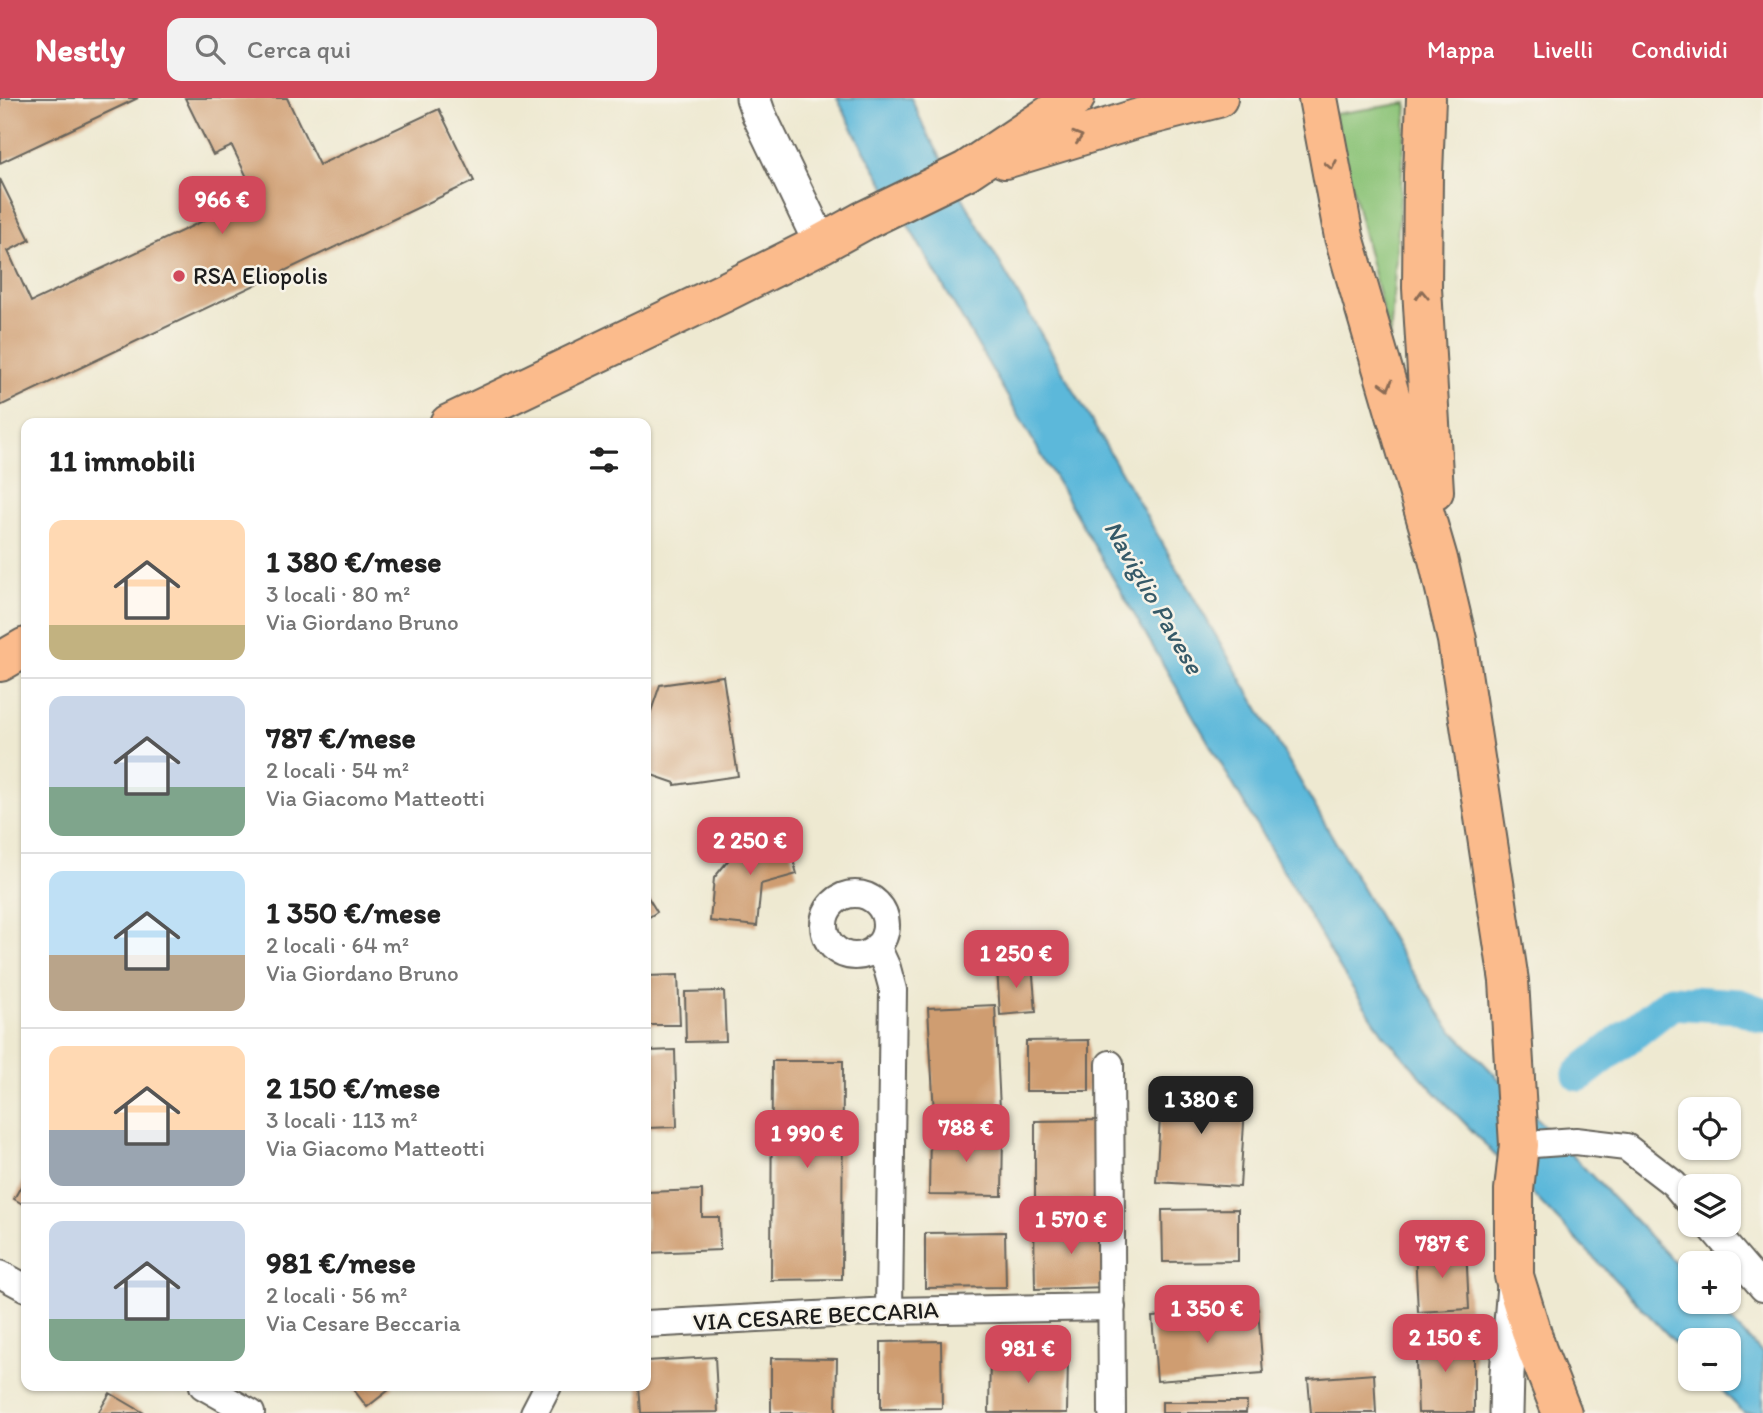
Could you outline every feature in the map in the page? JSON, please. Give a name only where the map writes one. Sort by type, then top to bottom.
[{"type":"main road","points":[[462,418],[723,293],[966,171],[1074,98]]},
{"type":"main road","points":[[966,171],[1136,119],[1218,98]]},
{"type":"main road","points":[[1318,98],[1344,237],[1438,559],[1457,640],[1509,981],[1519,1145],[1514,1190],[1514,1276],[1537,1350],[1562,1413]]},
{"type":"main road","points":[[1426,98],[1422,288],[1438,559]]},
{"type":"main road","points":[[0,636],[21,626]]},
{"type":"main road","points":[[0,662],[21,650]]},
{"type":"street","points":[[753,98],[821,244]]},
{"type":"street","points":[[877,946],[887,968],[892,990],[889,1311]]},
{"type":"street","points":[[1110,1064],[1112,1413]]},
{"type":"street","points":[[1519,1145],[1576,1141],[1626,1147],[1678,1189]]},
{"type":"street","points":[[1719,1237],[1763,1288]]},
{"type":"street","points":[[0,1274],[21,1286]]},
{"type":"street","points":[[1506,1413],[1514,1276]]},
{"type":"street","name":"VIA CESARE BECCARIA","points":[[651,1324],[889,1311],[1112,1307]]},
{"type":"street","points":[[212,1391],[251,1413]]},
{"type":"street","points":[[534,1413],[545,1391]]},
{"type":"green space","points":[[1407,103],[1390,340],[1334,114]]},
{"type":"water","name":"Naviglio Pavese","points":[[837,98],[911,98],[975,220],[1397,948],[1447,1025],[1678,1266],[1678,1314],[1725,1314],[1738,1328],[1678,1328],[1678,1345],[1432,1089],[1383,1034],[1342,972],[859,141]]},
{"type":"water","points":[[1741,1331],[1763,1354],[1763,1413],[1744,1413],[1723,1391],[1741,1391]]},
{"type":"building","points":[[0,98],[138,98],[0,163]]},
{"type":"building","name":"RSA Eliopolis","points":[[185,98],[287,98],[319,165],[439,109],[474,181],[0,406],[0,179],[30,240],[8,251],[31,302],[256,196],[232,146],[213,155]]},
{"type":"building","points":[[723,676],[738,776],[675,785],[651,775],[651,711],[660,685]]},
{"type":"building","points":[[784,827],[797,874],[761,884],[757,926],[710,921],[714,878],[748,836]]},
{"type":"building","points":[[651,902],[657,912],[651,916]]},
{"type":"building","points":[[1032,964],[1036,1012],[1000,1015],[997,967]]},
{"type":"building","points":[[678,975],[680,1025],[651,1025],[651,976]]},
{"type":"building","points":[[724,991],[726,1041],[686,1042],[685,992]]},
{"type":"building","points":[[995,1005],[1000,1109],[934,1113],[928,1008]]},
{"type":"building","points":[[1089,1040],[1089,1091],[1026,1091],[1026,1041]]},
{"type":"building","points":[[675,1050],[677,1127],[651,1128],[651,1051]]},
{"type":"building","points":[[772,1061],[843,1061],[842,1279],[771,1280]]},
{"type":"building","points":[[1162,1086],[1246,1091],[1240,1187],[1156,1182]]},
{"type":"building","points":[[1105,1120],[1106,1202],[1035,1202],[1035,1121]]},
{"type":"building","points":[[930,1132],[1003,1133],[1002,1196],[929,1195]]},
{"type":"building","points":[[21,1186],[21,1203],[14,1199]]},
{"type":"building","points":[[702,1190],[702,1217],[719,1217],[720,1250],[651,1253],[651,1192]]},
{"type":"building","points":[[1238,1209],[1238,1261],[1163,1262],[1162,1210]]},
{"type":"building","points":[[1108,1224],[1109,1287],[1035,1289],[1034,1225]]},
{"type":"building","points":[[1005,1232],[1006,1287],[925,1288],[925,1233]]},
{"type":"building","points":[[1466,1247],[1469,1309],[1418,1312],[1415,1250]]},
{"type":"building","points":[[1258,1309],[1263,1373],[1157,1381],[1152,1317]]},
{"type":"building","points":[[1415,1336],[1474,1336],[1474,1413],[1418,1413]]},
{"type":"building","points":[[941,1341],[942,1408],[881,1409],[881,1342]]},
{"type":"building","points":[[990,1356],[1068,1357],[1067,1413],[989,1413]]},
{"type":"building","points":[[715,1357],[718,1412],[641,1413],[639,1391],[651,1391],[651,1361]]},
{"type":"building","points":[[771,1358],[837,1359],[836,1413],[771,1413]]},
{"type":"building","points":[[1374,1374],[1376,1413],[1311,1413],[1308,1379]]},
{"type":"building","points":[[355,1391],[388,1391],[367,1407]]},
{"type":"building","points":[[110,1393],[144,1413],[98,1413]]},
{"type":"building","points":[[1162,1402],[1247,1402],[1246,1413],[1162,1413]]},
{"type":"waterway","points":[[1580,1074],[1672,1002],[1739,1006],[1763,1015]]},
{"type":"place","name":"RSA Eliopolis","points":[[179,276]]}]
